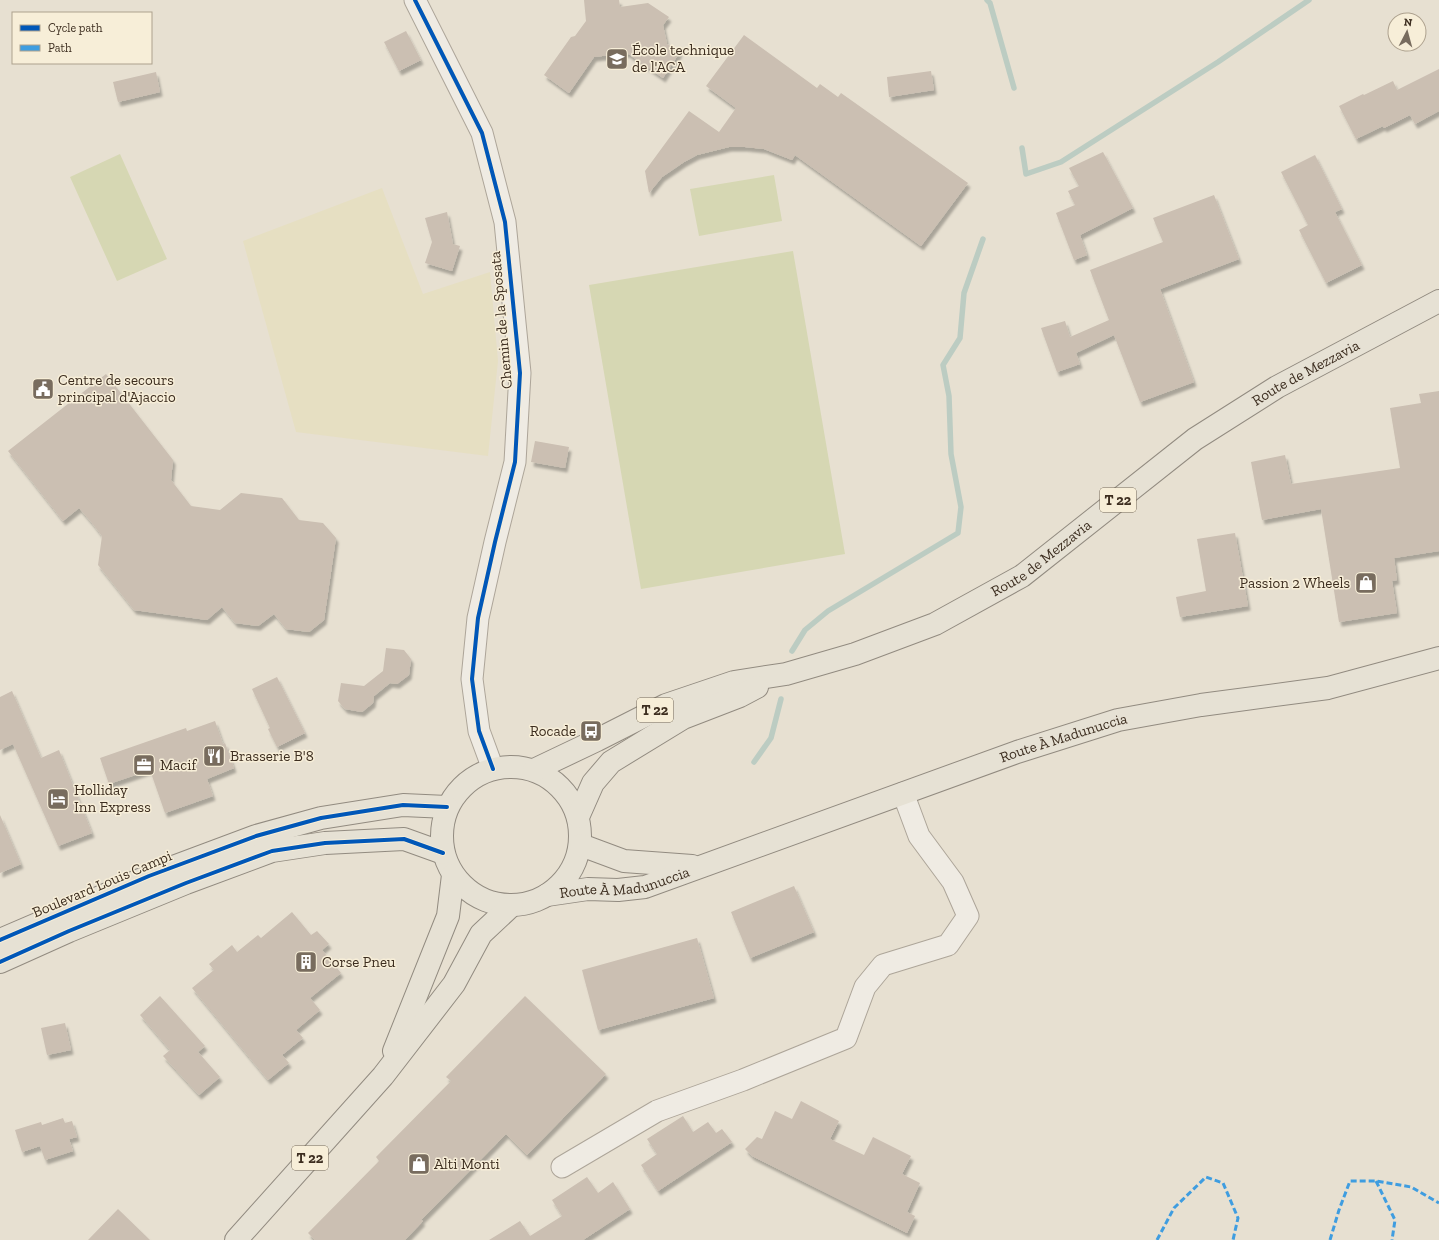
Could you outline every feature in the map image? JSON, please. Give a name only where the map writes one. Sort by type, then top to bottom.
[{"type":"main road","name":"Route de Mezzavia","points":[[534,770],[666,705],[734,682],[786,674],[855,654],[935,624],[1022,576],[1195,439],[1277,388],[1439,301]]},
{"type":"main road","name":"Route À Madunuccia","points":[[548,895],[588,889],[618,890],[645,887],[1017,752],[1118,720],[1201,705],[1328,688],[1439,658]]},
{"type":"main road","name":"Route de Mezzavia","points":[[578,817],[594,783],[611,762],[683,718],[740,696],[786,674]]},
{"type":"main road","points":[[513,766],[534,770],[549,777],[562,788],[572,801],[581,830],[580,845],[575,864],[564,882],[548,895],[533,902],[512,906],[494,903],[477,897],[454,875],[447,864],[443,853],[441,837],[447,807],[458,790],[474,777],[493,768],[513,766]]},
{"type":"main road","name":"Boulevard Louis Campi","points":[[0,940],[149,876],[256,836],[336,815],[403,805],[447,807]]},
{"type":"main road","name":"Boulevard Louis Campi","points":[[0,962],[69,931],[186,883],[272,852],[325,842],[404,839],[443,853]]},
{"type":"main road","name":"Route À Madunuccia","points":[[580,845],[624,861],[701,867]]},
{"type":"main road","name":"T 22","points":[[383,1076],[448,916],[454,875]]},
{"type":"main road","name":"T 22","points":[[236,1240],[383,1076],[454,984],[481,934],[512,906]]},
{"type":"street","name":"Chemin de la Sposata","points":[[415,0],[482,133],[505,222],[520,373],[515,462],[478,618],[472,679],[479,731],[493,768]]},
{"type":"street","points":[[562,1167],[658,1111],[744,1080],[846,1038],[865,987],[883,965],[948,944],[968,916],[953,882],[919,836],[903,793]]},
{"type":"shaded area","points":[[382,188],[423,294],[490,272],[498,361],[488,456],[296,432],[243,241]]},
{"type":"green space","points":[[120,154],[167,259],[117,281],[70,177]]},
{"type":"green space","points":[[774,175],[782,221],[699,236],[690,189]]},
{"type":"green space","points":[[793,251],[845,554],[641,589],[589,285]]},
{"type":"building","points":[[584,0],[619,0],[620,7],[648,3],[669,17],[663,25],[667,44],[680,52],[663,78],[627,53],[594,57],[569,93],[544,75],[571,37],[575,36],[586,21]]},
{"type":"building","points":[[406,31],[421,60],[399,71],[384,42]]},
{"type":"building","points":[[744,35],[817,88],[820,84],[838,97],[841,93],[968,183],[921,246],[795,155],[792,160],[764,149],[729,147],[697,155],[662,177],[649,193],[645,171],[689,111],[719,132],[736,108],[706,86]]},
{"type":"building","points":[[1439,69],[1439,111],[1415,124],[1410,115],[1384,128],[1383,126],[1356,139],[1339,106],[1393,81],[1397,90]]},
{"type":"building","points":[[931,71],[934,90],[889,97],[887,77]]},
{"type":"building","points":[[156,72],[160,92],[118,102],[113,82]]},
{"type":"building","points":[[1103,152],[1133,208],[1080,235],[1087,255],[1074,260],[1056,213],[1075,205],[1068,191],[1079,186],[1069,168]]},
{"type":"building","points":[[1315,155],[1342,209],[1335,212],[1362,265],[1326,283],[1299,230],[1308,225],[1281,172]]},
{"type":"building","points":[[1214,195],[1239,259],[1160,289],[1194,382],[1140,402],[1114,335],[1076,353],[1080,364],[1057,372],[1041,328],[1065,321],[1070,337],[1109,320],[1090,270],[1163,242],[1153,218]]},
{"type":"building","points":[[447,212],[453,244],[460,246],[452,271],[425,263],[432,242],[425,218]]},
{"type":"building","points":[[106,374],[173,460],[171,480],[191,506],[220,510],[241,493],[282,498],[299,520],[323,523],[336,538],[324,620],[309,632],[286,629],[274,614],[258,626],[235,623],[222,607],[207,620],[134,610],[98,565],[102,536],[92,523],[79,508],[63,521],[8,451]]},
{"type":"building","points":[[1439,391],[1439,551],[1394,558],[1397,580],[1392,581],[1397,613],[1339,622],[1321,509],[1262,520],[1251,462],[1285,455],[1291,484],[1400,468],[1390,408],[1421,403],[1419,394]]},
{"type":"building","points":[[535,441],[569,447],[565,468],[531,462]]},
{"type":"building","points":[[1235,533],[1248,606],[1180,617],[1176,597],[1206,591],[1197,539]]},
{"type":"building","points":[[386,648],[404,650],[411,659],[409,675],[397,684],[390,683],[374,696],[373,703],[362,712],[345,709],[338,701],[341,683],[364,686],[383,671]]},
{"type":"building","points":[[277,677],[305,733],[277,747],[252,689]]},
{"type":"building","name":"Holliday Inn Express","points":[[12,691],[41,758],[59,750],[92,833],[58,846],[13,744],[0,750],[0,697]]},
{"type":"building","points":[[215,721],[223,744],[225,743],[234,768],[207,779],[213,796],[165,813],[150,770],[109,784],[100,758],[186,728],[187,731]]},
{"type":"building","points":[[0,815],[21,864],[0,873]]},
{"type":"building","points":[[794,886],[814,932],[750,958],[731,912]]},
{"type":"building","points":[[292,912],[311,935],[317,931],[329,944],[322,950],[341,973],[310,998],[320,1010],[296,1030],[303,1038],[282,1055],[289,1063],[268,1080],[192,988],[214,970],[209,964],[232,945],[237,952],[258,935],[261,938]]},
{"type":"building","points":[[697,938],[714,998],[598,1030],[582,970]]},
{"type":"building","points":[[160,996],[205,1046],[198,1052],[220,1077],[199,1095],[163,1056],[170,1050],[140,1015]]},
{"type":"building","points":[[525,996],[606,1074],[527,1155],[506,1134],[421,1220],[423,1221],[405,1240],[315,1240],[308,1233],[379,1161],[376,1157],[451,1081],[446,1077]]},
{"type":"building","points":[[65,1023],[71,1050],[47,1055],[41,1028]]},
{"type":"building","points":[[801,1101],[839,1121],[830,1139],[864,1155],[873,1137],[911,1156],[902,1174],[920,1183],[907,1212],[915,1216],[907,1233],[752,1156],[745,1149],[757,1137],[762,1139],[775,1111],[792,1119]]},
{"type":"building","points":[[683,1116],[693,1132],[708,1122],[716,1133],[722,1129],[732,1142],[658,1191],[641,1165],[657,1154],[647,1139]]},
{"type":"building","points":[[63,1118],[65,1123],[72,1121],[77,1137],[69,1139],[73,1151],[45,1160],[40,1146],[22,1152],[15,1130],[41,1122],[42,1125]]},
{"type":"building","points":[[587,1177],[598,1193],[613,1182],[630,1209],[583,1240],[489,1240],[520,1221],[530,1236],[562,1216],[552,1200]]},
{"type":"building","points":[[118,1209],[150,1240],[88,1240]]},
{"type":"waterway","points":[[987,0],[990,3],[1014,88]]},
{"type":"waterway","points":[[1022,148],[1026,174],[1061,162],[1218,62],[1309,0]]},
{"type":"waterway","points":[[792,651],[805,630],[828,611],[958,533],[961,507],[951,454],[949,396],[943,365],[960,338],[964,293],[983,239]]},
{"type":"waterway","points":[[754,762],[771,738],[781,699]]},
{"type":"marked path","points":[[1157,1240],[1174,1208],[1206,1177],[1223,1183],[1238,1218],[1233,1240]]},
{"type":"marked path","points":[[1330,1240],[1350,1181],[1376,1181],[1411,1187],[1439,1203]]},
{"type":"marked path","points":[[1376,1181],[1395,1220],[1392,1240]]},
{"type":"cycle path","points":[[415,0],[482,133],[505,222],[520,373],[515,462],[478,618],[472,679],[479,731],[493,769]]},
{"type":"cycle path","points":[[0,940],[149,876],[256,836],[321,818],[403,805],[447,807]]},
{"type":"cycle path","points":[[0,962],[69,931],[186,883],[272,851],[325,843],[404,839],[443,853]]},
{"type":"place","name":"École technique de l'ACA","points":[[617,59]]},
{"type":"place","name":"Centre de secours principal d'Ajaccio","points":[[43,389]]},
{"type":"place","name":"Passion 2 Wheels","points":[[1366,583]]},
{"type":"place","name":"Rocade","points":[[591,731]]},
{"type":"place","name":"Brasserie B'8","points":[[214,756]]},
{"type":"place","name":"Macif","points":[[144,765]]},
{"type":"place","name":"Holliday Inn Express","points":[[58,799]]},
{"type":"place","name":"Corse Pneu","points":[[306,962]]},
{"type":"place","name":"Alti Monti","points":[[419,1164]]}]
